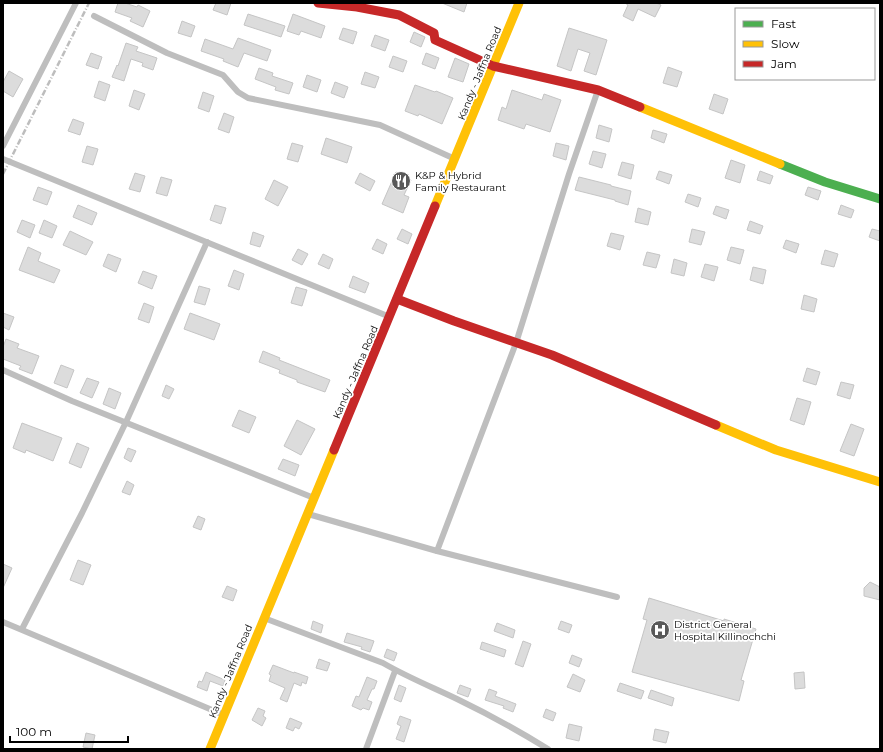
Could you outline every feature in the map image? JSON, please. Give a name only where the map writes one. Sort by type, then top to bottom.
[{"type":"main road","points":[[318,3],[357,7],[399,15],[434,34],[435,40],[493,66],[598,90],[825,182],[880,199]]},
{"type":"main road","name":"Kandy - Jaffna Road","points":[[210,749],[519,3]]},
{"type":"main road","points":[[397,299],[454,321],[552,355],[776,450],[880,482]]},
{"type":"street","points":[[3,146],[76,3]]},
{"type":"street","points":[[94,16],[167,53],[223,75],[238,92],[248,98],[380,125],[455,159]]},
{"type":"street","points":[[437,551],[516,343],[569,174],[598,90]]},
{"type":"street","points":[[3,159],[390,317]]},
{"type":"street","points":[[22,629],[82,513],[126,422],[207,242]]},
{"type":"street","points":[[3,370],[72,401],[314,498]]},
{"type":"street","points":[[308,514],[437,551],[617,598]]},
{"type":"street","points":[[264,618],[383,663],[458,699],[522,733],[548,749]]},
{"type":"street","points":[[3,622],[224,715]]},
{"type":"street","points":[[366,749],[395,670]]},
{"type":"building","points":[[118,3],[125,3],[137,7],[138,5],[150,11],[143,27],[130,21],[132,18],[115,12]]},
{"type":"building","points":[[216,3],[231,3],[227,15],[213,10]]},
{"type":"building","points":[[442,3],[467,3],[464,12]]},
{"type":"building","points":[[625,3],[656,3],[661,5],[655,17],[638,9],[633,21],[623,16],[628,5]]},
{"type":"building","points":[[248,14],[285,26],[281,37],[244,25]]},
{"type":"building","points":[[293,14],[325,26],[321,38],[301,31],[299,35],[287,31]]},
{"type":"building","points":[[182,21],[195,26],[191,37],[178,33]]},
{"type":"building","points":[[343,28],[357,32],[353,44],[339,39]]},
{"type":"building","points":[[569,28],[607,40],[596,75],[584,71],[590,53],[578,49],[571,71],[557,66]]},
{"type":"building","points":[[414,32],[425,37],[421,47],[410,42]]},
{"type":"building","points":[[375,35],[389,40],[385,51],[371,46]]},
{"type":"building","points":[[238,38],[271,50],[267,61],[244,53],[238,67],[223,61],[224,59],[201,51],[205,39],[233,49]]},
{"type":"building","points":[[126,43],[138,47],[136,51],[157,58],[153,70],[142,66],[143,63],[131,59],[124,81],[112,77],[117,65],[118,66]]},
{"type":"building","points":[[91,53],[102,57],[98,69],[86,65]]},
{"type":"building","points":[[426,53],[439,58],[435,69],[422,64]]},
{"type":"building","points":[[393,56],[407,61],[403,72],[389,67]]},
{"type":"building","points":[[455,58],[469,64],[463,82],[448,77]]},
{"type":"building","points":[[668,67],[682,72],[677,87],[663,83]]},
{"type":"building","points":[[259,68],[273,73],[272,76],[293,83],[289,94],[275,90],[276,87],[255,79]]},
{"type":"building","points":[[9,71],[23,79],[13,97],[3,91],[3,82]]},
{"type":"building","points":[[365,72],[379,77],[375,88],[361,84]]},
{"type":"building","points":[[307,75],[321,80],[317,92],[303,87]]},
{"type":"building","points":[[99,81],[110,85],[105,101],[94,97]]},
{"type":"building","points":[[335,82],[348,87],[344,98],[331,93]]},
{"type":"building","points":[[415,85],[453,98],[442,124],[419,114],[418,116],[405,111]]},
{"type":"building","points":[[134,90],[145,94],[139,110],[129,106]]},
{"type":"building","points":[[512,90],[542,100],[544,94],[561,100],[550,132],[526,124],[524,129],[498,120],[502,107],[506,109]]},
{"type":"building","points":[[203,92],[214,96],[209,112],[198,108]]},
{"type":"building","points":[[714,94],[728,99],[723,114],[709,109]]},
{"type":"building","points":[[224,113],[234,117],[229,133],[218,129]]},
{"type":"building","points":[[73,119],[84,123],[80,135],[68,131]]},
{"type":"building","points":[[599,125],[612,129],[609,142],[596,138]]},
{"type":"building","points":[[653,130],[667,134],[664,143],[651,138]]},
{"type":"building","points":[[326,138],[352,147],[347,163],[321,154]]},
{"type":"building","points":[[292,143],[303,146],[298,162],[287,159]]},
{"type":"building","points":[[556,143],[569,146],[566,160],[553,156]]},
{"type":"building","points":[[87,146],[98,149],[93,165],[82,162]]},
{"type":"building","points":[[593,151],[606,154],[602,168],[589,164]]},
{"type":"building","points":[[731,160],[745,165],[740,183],[725,178]]},
{"type":"building","points":[[622,162],[634,165],[631,179],[618,175]]},
{"type":"building","points":[[659,171],[672,175],[669,184],[656,179]]},
{"type":"building","points":[[760,171],[773,176],[770,184],[757,180]]},
{"type":"building","points":[[396,172],[411,180],[404,195],[409,197],[403,213],[382,204]]},
{"type":"building","points":[[135,173],[145,176],[140,192],[129,189]]},
{"type":"building","points":[[360,173],[375,181],[370,191],[355,183]]},
{"type":"building","points":[[161,177],[172,180],[167,196],[156,193]]},
{"type":"building","points":[[579,177],[631,191],[628,205],[615,200],[575,190]]},
{"type":"building","points":[[274,180],[288,187],[278,206],[265,199]]},
{"type":"building","points":[[38,187],[52,192],[47,205],[33,200]]},
{"type":"building","points":[[808,187],[821,191],[818,200],[805,195]]},
{"type":"building","points":[[688,194],[701,198],[698,207],[685,202]]},
{"type":"building","points":[[78,205],[97,213],[92,225],[73,217]]},
{"type":"building","points":[[215,205],[226,208],[221,224],[210,220]]},
{"type":"building","points":[[841,205],[854,210],[851,218],[838,214]]},
{"type":"building","points":[[716,206],[729,210],[726,219],[713,214]]},
{"type":"building","points":[[638,208],[651,212],[648,225],[635,222]]},
{"type":"building","points":[[22,220],[35,225],[30,238],[17,232]]},
{"type":"building","points":[[44,220],[57,226],[52,238],[39,233]]},
{"type":"building","points":[[750,221],[763,226],[760,234],[747,230]]},
{"type":"building","points":[[402,229],[412,234],[408,244],[397,239]]},
{"type":"building","points":[[692,229],[705,232],[701,245],[689,242]]},
{"type":"building","points":[[872,229],[880,231],[880,241],[869,237]]},
{"type":"building","points":[[70,231],[93,242],[86,255],[63,245]]},
{"type":"building","points":[[253,232],[264,236],[260,247],[250,244]]},
{"type":"building","points":[[611,233],[624,236],[620,250],[607,246]]},
{"type":"building","points":[[377,239],[387,244],[383,254],[372,249]]},
{"type":"building","points":[[786,240],[799,244],[796,253],[783,248]]},
{"type":"building","points":[[28,247],[41,253],[38,261],[60,270],[54,283],[19,270]]},
{"type":"building","points":[[731,247],[744,250],[740,264],[727,260]]},
{"type":"building","points":[[298,249],[308,254],[302,265],[292,260]]},
{"type":"building","points":[[825,250],[838,254],[834,267],[821,264]]},
{"type":"building","points":[[647,252],[660,255],[656,268],[643,265]]},
{"type":"building","points":[[108,254],[121,259],[116,272],[103,266]]},
{"type":"building","points":[[323,254],[333,259],[329,269],[318,264]]},
{"type":"building","points":[[674,259],[687,263],[684,276],[671,273]]},
{"type":"building","points":[[705,264],[718,267],[714,281],[701,277]]},
{"type":"building","points":[[753,267],[766,270],[763,284],[750,280]]},
{"type":"building","points":[[234,270],[244,274],[239,290],[228,286]]},
{"type":"building","points":[[143,271],[157,276],[152,289],[138,283]]},
{"type":"building","points":[[353,276],[369,283],[365,293],[349,287]]},
{"type":"building","points":[[199,286],[210,289],[205,305],[194,302]]},
{"type":"building","points":[[296,287],[307,290],[302,306],[291,303]]},
{"type":"building","points":[[804,295],[817,299],[814,312],[801,309]]},
{"type":"building","points":[[144,303],[154,307],[149,323],[138,319]]},
{"type":"building","points":[[3,313],[14,317],[9,330],[3,327]]},
{"type":"building","points":[[190,313],[220,324],[214,340],[184,329]]},
{"type":"building","points":[[6,339],[19,344],[17,348],[39,356],[32,374],[19,369],[21,366],[3,359],[3,347]]},
{"type":"building","points":[[263,351],[280,358],[279,360],[330,380],[325,392],[297,382],[297,380],[279,373],[280,370],[259,362]]},
{"type":"building","points":[[61,365],[74,370],[67,388],[54,383]]},
{"type":"building","points":[[807,368],[820,372],[816,385],[803,381]]},
{"type":"building","points":[[87,378],[99,382],[92,398],[80,393]]},
{"type":"building","points":[[841,382],[854,385],[850,399],[837,395]]},
{"type":"building","points":[[166,385],[174,389],[169,399],[162,396]]},
{"type":"building","points":[[109,388],[121,393],[115,409],[103,404]]},
{"type":"building","points":[[797,398],[811,402],[804,425],[790,420]]},
{"type":"building","points":[[239,410],[256,417],[249,433],[232,426]]},
{"type":"building","points":[[297,420],[315,429],[301,455],[284,446]]},
{"type":"building","points":[[22,423],[62,438],[53,461],[26,450],[25,453],[13,448]]},
{"type":"building","points":[[851,424],[864,429],[854,456],[840,451]]},
{"type":"building","points":[[77,443],[89,448],[81,468],[69,463]]},
{"type":"building","points":[[128,448],[136,451],[131,462],[124,458]]},
{"type":"building","points":[[283,459],[299,465],[295,476],[278,469]]},
{"type":"building","points":[[127,481],[134,485],[130,495],[122,492]]},
{"type":"building","points":[[198,516],[205,519],[201,530],[193,527]]},
{"type":"building","points":[[78,560],[91,565],[83,585],[70,580]]},
{"type":"building","points":[[3,564],[12,568],[3,588]]},
{"type":"building","points":[[870,582],[880,587],[880,600],[864,596],[864,588]]},
{"type":"building","points":[[227,586],[237,590],[233,601],[222,597]]},
{"type":"building","points":[[649,598],[724,621],[724,619],[756,629],[741,680],[744,681],[739,701],[632,672],[647,620],[643,619]]},
{"type":"building","points":[[313,621],[323,625],[321,633],[311,629]]},
{"type":"building","points":[[561,621],[572,625],[569,633],[558,629]]},
{"type":"building","points":[[497,623],[515,630],[513,638],[494,631]]},
{"type":"building","points":[[347,633],[374,641],[370,652],[361,649],[362,647],[344,642]]},
{"type":"building","points":[[523,641],[531,644],[523,667],[515,664]]},
{"type":"building","points":[[482,642],[506,650],[504,657],[480,649]]},
{"type":"building","points":[[387,649],[397,653],[394,661],[384,657]]},
{"type":"building","points":[[572,655],[582,659],[579,667],[569,663]]},
{"type":"building","points":[[319,659],[330,663],[327,671],[316,668]]},
{"type":"building","points":[[273,665],[308,677],[306,684],[302,682],[301,686],[294,683],[287,702],[280,699],[285,688],[269,681],[271,675],[269,674]]},
{"type":"building","points":[[206,672],[225,680],[223,686],[210,681],[207,691],[197,687],[199,681],[202,682]]},
{"type":"building","points":[[804,672],[805,688],[795,689],[794,673]]},
{"type":"building","points":[[573,674],[585,680],[580,692],[567,687]]},
{"type":"building","points":[[367,677],[377,681],[367,700],[372,702],[369,710],[363,708],[361,710],[352,706],[356,696],[359,697]]},
{"type":"building","points":[[620,683],[644,691],[641,699],[617,691]]},
{"type":"building","points":[[399,685],[406,688],[401,702],[394,699]]},
{"type":"building","points":[[460,685],[471,689],[468,697],[457,693]]},
{"type":"building","points":[[489,689],[497,692],[495,696],[516,704],[513,712],[503,708],[504,706],[485,700]]},
{"type":"building","points":[[651,690],[674,698],[672,706],[648,698]]},
{"type":"building","points":[[258,708],[265,711],[263,716],[266,718],[262,726],[252,720]]},
{"type":"building","points":[[546,709],[556,713],[553,721],[543,717]]},
{"type":"building","points":[[400,716],[411,720],[404,742],[396,739],[401,726],[397,724]]},
{"type":"building","points":[[290,718],[302,723],[299,729],[295,727],[293,731],[286,728]]},
{"type":"building","points":[[569,724],[582,727],[579,741],[566,738]]},
{"type":"building","points":[[655,729],[669,732],[666,743],[653,740]]},
{"type":"building","points":[[86,733],[95,735],[92,749],[83,747]]},
{"type":"railway","points":[[3,174],[89,3]]},
{"type":"traffic: fast","points":[[780,164],[825,182],[880,199]]},
{"type":"traffic: slow","points":[[435,206],[519,3]]},
{"type":"traffic: slow","points":[[640,107],[780,164]]},
{"type":"traffic: slow","points":[[716,425],[776,450],[880,482]]},
{"type":"traffic: slow","points":[[210,749],[334,450]]},
{"type":"traffic: jam","points":[[318,3],[357,7],[399,15],[434,33],[435,40],[493,66],[598,90],[640,107]]},
{"type":"traffic: jam","points":[[334,450],[435,206]]},
{"type":"traffic: jam","points":[[397,299],[454,321],[552,355],[716,425]]},
{"type":"place","name":"K&P & Hybrid Family Restaurant","points":[[401,181]]},
{"type":"place","name":"District General Hospital Killinochchi","points":[[660,630]]}]
